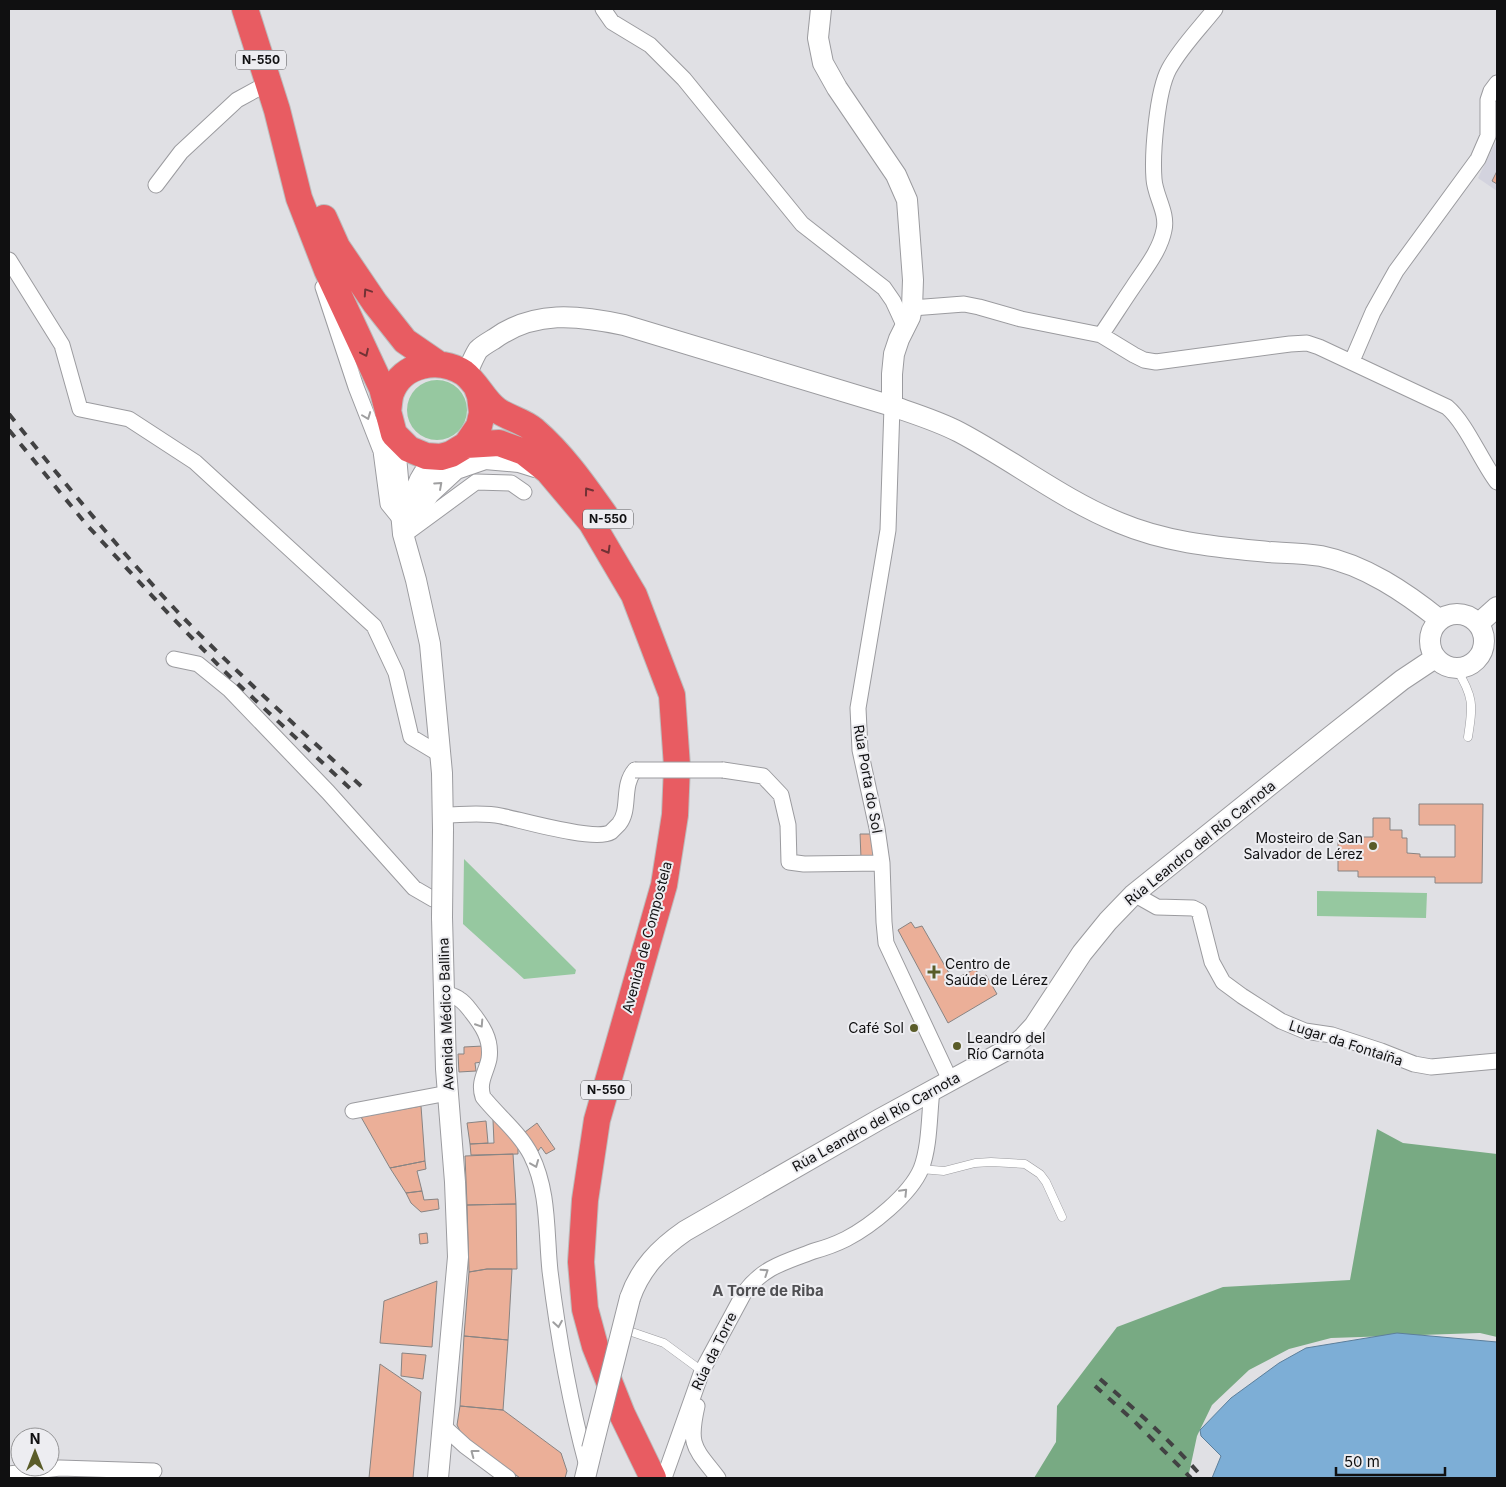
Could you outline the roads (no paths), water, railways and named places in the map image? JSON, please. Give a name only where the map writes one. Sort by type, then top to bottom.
[{"type":"highway","name":"N-550","points":[[245,9],[277,110],[299,198],[321,254],[382,388],[391,423]]},
{"type":"highway","name":"N-550","points":[[277,110],[336,247],[405,341],[437,363],[449,365],[471,381],[496,410],[533,429],[571,468],[625,544],[646,591],[665,658],[672,695]]},
{"type":"highway","points":[[437,363],[416,367],[401,377],[391,392],[391,423],[409,449],[426,456],[441,457]]},
{"type":"highway","points":[[466,445],[479,426],[482,412],[480,396],[471,381]]},
{"type":"highway","name":"Avenida de Compostela","points":[[466,445],[499,443],[524,452],[548,471],[591,522],[634,595],[672,695],[677,766],[675,815],[664,885],[597,1120],[585,1200],[581,1262],[585,1309],[594,1346],[622,1414],[653,1478]]},
{"type":"highway","name":"N-550","points":[[441,457],[451,454],[466,445]]},
{"type":"street","points":[[603,9],[612,22],[650,45],[684,79],[802,224],[884,288],[893,301],[905,327]]},
{"type":"street","points":[[821,9],[818,38],[823,63],[837,88],[896,175],[907,200],[913,280],[912,308],[894,354],[892,406]]},
{"type":"street","points":[[1101,335],[1161,240],[1164,229],[1164,216],[1156,192],[1153,165],[1158,112],[1163,85],[1167,72],[1174,60],[1215,9]]},
{"type":"street","points":[[156,184],[181,152],[237,100],[268,83]]},
{"type":"street","points":[[1352,361],[1373,312],[1396,271],[1478,159],[1488,136],[1488,100],[1491,91],[1497,83]]},
{"type":"street","points":[[321,254],[318,272],[356,387],[381,451],[388,504],[406,525]]},
{"type":"street","points":[[9,260],[62,345],[80,409],[129,419],[195,462],[374,626],[396,673],[411,737],[441,755]]},
{"type":"street","points":[[912,308],[964,304],[1021,319],[1101,335],[1144,360],[1156,362],[1307,343],[1352,361],[1447,407],[1454,413],[1497,482]]},
{"type":"street","points":[[471,381],[479,349],[505,330],[530,321],[555,316],[579,317],[624,325],[928,418],[958,432],[1085,507],[1121,524],[1164,537],[1209,546],[1320,556],[1350,564],[1374,576],[1422,606],[1440,620]]},
{"type":"street","name":"Rúa Porta do Sol","points":[[892,406],[888,530],[858,708],[860,750],[877,828],[882,863],[886,943],[950,1080]]},
{"type":"street","name":"Avenida Médico Ballina","points":[[391,423],[406,525]]},
{"type":"street","name":"Avenida Médico Ballina","points":[[438,1478],[458,1257],[455,1182],[446,1069],[441,755],[430,644],[409,552],[403,534],[419,480],[428,465],[441,457]]},
{"type":"street","points":[[406,525],[429,494],[456,469],[485,459],[520,462],[548,471]]},
{"type":"street","points":[[406,525],[476,482],[512,483],[524,492]]},
{"type":"street","points":[[1478,624],[1497,607]]},
{"type":"street","points":[[1455,614],[1471,618],[1478,624],[1484,639],[1490,647],[1474,663],[1466,667],[1448,667],[1435,658],[1429,642],[1430,634],[1440,620],[1455,614]]},
{"type":"street","name":"Rúa Leandro del Río Carnota","points":[[586,1474],[630,1298],[634,1286],[648,1263],[670,1242],[832,1146],[999,1055],[1023,1038],[1043,1013],[1082,953],[1108,921],[1134,894],[1402,680],[1435,658]]},
{"type":"street","points":[[174,659],[198,664],[230,690],[328,792],[414,888],[433,899],[442,909]]},
{"type":"street","points":[[443,823],[499,815],[537,825],[596,835],[610,833],[620,822],[625,805],[628,777],[635,770],[724,770],[763,776],[781,795],[788,825],[789,862],[804,864],[882,863]]},
{"type":"street","name":"Lugar da Fontaíña","points":[[1134,894],[1157,907],[1193,908],[1199,911],[1212,962],[1223,982],[1281,1022],[1305,1031],[1332,1035],[1414,1064],[1431,1067],[1497,1061]]},
{"type":"street","points":[[445,993],[461,1000],[480,1023],[487,1036],[490,1046],[480,1089],[483,1097],[522,1141],[531,1155],[538,1172],[545,1200],[550,1271],[559,1329],[586,1474]]},
{"type":"street","name":"Rúa da Torre","points":[[664,1478],[700,1376],[734,1308],[751,1282],[769,1268],[835,1244],[862,1229],[876,1219],[907,1190],[921,1169],[926,1144],[932,1090]]},
{"type":"street","points":[[353,1111],[448,1094]]},
{"type":"street","points":[[700,1376],[699,1393],[692,1426],[693,1442],[700,1455],[718,1478]]},
{"type":"street","points":[[442,1425],[465,1446],[508,1478]]},
{"type":"street","points":[[9,1474],[60,1468],[154,1472]]},
{"type":"lane","points":[[1456,668],[1466,684],[1472,707],[1468,737]]},
{"type":"lane","points":[[921,1169],[944,1171],[975,1162],[1025,1164],[1040,1174],[1046,1182],[1062,1217]]},
{"type":"lane","points":[[622,1329],[664,1343],[700,1376]]},
{"type":"water","points":[[1397,1333],[1497,1342],[1497,1478],[1212,1478],[1221,1456],[1201,1436],[1200,1430],[1231,1398],[1279,1363],[1306,1348]]},
{"type":"railway","points":[[9,414],[90,513],[174,608],[242,676],[361,786]]},
{"type":"railway","points":[[9,430],[86,524],[166,611],[223,670],[355,793]]},
{"type":"railway","points":[[1100,1379],[1127,1402],[1203,1478]]},
{"type":"railway","points":[[1095,1386],[1135,1422],[1191,1478]]},
{"type":"place","name":"Mosteiro de San Salvador de Lérez","points":[[1373,846]]},
{"type":"place","name":"Centro de Saúde de Lérez","points":[[934,972]]},
{"type":"place","name":"Café Sol","points":[[914,1028]]},
{"type":"place","name":"Leandro del Río Carnota","points":[[957,1046]]},
{"type":"district","name":"A Torre de Riba","points":[[768,1291]]}]
